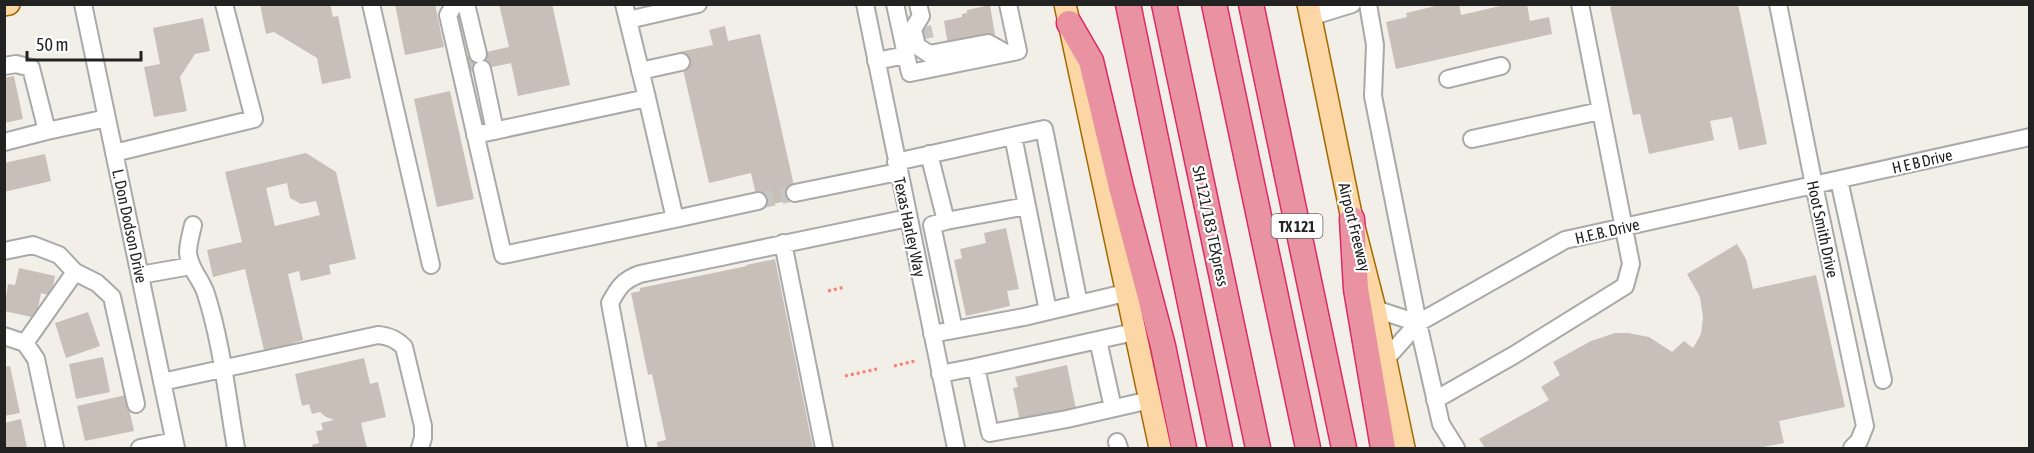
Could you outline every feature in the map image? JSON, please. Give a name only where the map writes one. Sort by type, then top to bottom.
[{"type":"highway","points":[[1128,4],[1220,448]]},
{"type":"highway","name":"SH 121/183 TEXpress","points":[[1164,4],[1258,448]]},
{"type":"highway","points":[[1215,4],[1308,448]]},
{"type":"highway","name":"TX 121","points":[[1251,4],[1344,448]]},
{"type":"highway","points":[[1067,14],[1091,61],[1163,346],[1184,448]]},
{"type":"highway","points":[[1352,219],[1356,289],[1383,448]]},
{"type":"main road","name":"Airport Freeway","points":[[1309,11],[1352,219],[1375,309],[1404,448]]},
{"type":"main road","points":[[1067,14],[1160,448]]},
{"type":"street","name":"L. Don Dodson Drive","points":[[83,4],[175,445]]},
{"type":"street","points":[[114,153],[254,118],[224,4]]},
{"type":"street","points":[[371,4],[431,265]]},
{"type":"street","points":[[455,4],[448,15],[503,255],[758,201]]},
{"type":"street","points":[[466,4],[495,131]]},
{"type":"street","points":[[675,219],[626,12],[698,4]]},
{"type":"street","name":"Texas Harley Way","points":[[865,4],[956,448]]},
{"type":"street","points":[[895,4],[910,73],[1018,51],[1008,4]]},
{"type":"street","points":[[1309,11],[1353,4]]},
{"type":"street","points":[[1368,4],[1375,45],[1373,96],[1435,400],[1442,424],[1456,448]]},
{"type":"street","points":[[1435,400],[1514,355],[1625,286],[1631,264],[1580,4]]},
{"type":"street","name":"Hoot Smith Drive","points":[[1778,4],[1866,426],[1859,441],[1852,448]]},
{"type":"street","points":[[923,28],[988,43],[1006,53]]},
{"type":"street","points":[[876,61],[906,55]]},
{"type":"street","points":[[640,71],[681,62]]},
{"type":"street","points":[[4,66],[16,64],[31,68],[47,131]]},
{"type":"street","points":[[1448,79],[1501,66]]},
{"type":"street","points":[[476,135],[647,98]]},
{"type":"street","points":[[1472,139],[1600,111]]},
{"type":"street","points":[[4,142],[107,118]]},
{"type":"street","points":[[795,193],[897,167],[929,154],[1044,129],[1078,304]]},
{"type":"street","points":[[1013,136],[1048,311]]},
{"type":"street","name":"H E B Drive","points":[[1814,185],[2030,137]]},
{"type":"street","points":[[929,154],[946,221]]},
{"type":"street","points":[[1839,180],[1883,380]]},
{"type":"street","name":"H.E.B. Drive","points":[[1385,360],[1418,322],[1565,240],[1814,185]]},
{"type":"street","points":[[954,330],[932,225],[1027,206]]},
{"type":"street","points":[[637,448],[610,303],[618,287],[627,278],[908,218]]},
{"type":"street","points":[[193,225],[188,252],[191,266],[206,292],[224,368],[237,448]]},
{"type":"street","points":[[783,243],[824,448]]},
{"type":"street","points":[[4,251],[33,245],[59,255],[75,272],[97,283],[112,297],[136,404]]},
{"type":"street","points":[[140,275],[191,266]]},
{"type":"street","points":[[25,343],[75,272]]},
{"type":"street","points":[[932,334],[1125,293]]},
{"type":"street","points":[[1375,309],[1418,322]]},
{"type":"street","points":[[940,374],[1134,332]]},
{"type":"street","points":[[162,382],[378,335],[388,336],[397,340],[404,347],[423,426],[420,448]]},
{"type":"street","points":[[4,336],[25,343],[36,359],[55,448]]},
{"type":"street","points":[[1098,340],[1113,408]]},
{"type":"street","points":[[976,367],[990,433],[1150,400]]},
{"type":"street","points":[[140,448],[175,445]]},
{"type":"path","points":[[828,291],[845,287]]},
{"type":"path","points":[[894,366],[915,361]]},
{"type":"path","points":[[845,376],[877,369]]},
{"type":"building","points":[[260,4],[330,4],[333,17],[338,16],[351,78],[322,84],[317,58],[274,32],[266,34]]},
{"type":"building","points":[[395,4],[435,4],[444,47],[405,55]]},
{"type":"building","points":[[499,4],[552,4],[570,85],[518,96],[511,63],[468,72],[464,57],[509,47]]},
{"type":"building","points":[[1444,4],[1459,4],[1461,15],[1509,4],[1527,4],[1530,21],[1549,17],[1552,34],[1396,69],[1386,22],[1407,17],[1406,13]]},
{"type":"building","points":[[1617,4],[1738,4],[1767,144],[1739,150],[1732,117],[1710,121],[1714,140],[1649,154],[1640,114],[1633,115],[1610,7]]},
{"type":"building","points":[[990,5],[995,35],[948,45],[944,21],[962,17],[967,10]]},
{"type":"building","points":[[203,18],[210,51],[195,54],[180,77],[187,111],[154,117],[144,67],[160,64],[153,28]]},
{"type":"building","points":[[725,26],[728,41],[760,34],[797,199],[759,207],[751,173],[709,183],[679,52],[713,45],[709,30]]},
{"type":"building","points":[[14,76],[23,119],[4,123],[4,78]]},
{"type":"building","points":[[450,91],[474,199],[437,207],[414,99]]},
{"type":"building","points":[[306,153],[336,172],[356,259],[329,265],[331,274],[301,281],[299,271],[288,274],[303,340],[293,343],[295,351],[277,356],[275,348],[264,350],[245,269],[213,277],[207,250],[242,242],[225,172]],"holes":[[[287,183],[290,198],[301,204],[316,201],[320,215],[275,226],[266,188]]]},
{"type":"building","points":[[45,154],[51,181],[4,192],[4,163]]},
{"type":"building","points":[[1006,228],[1019,289],[1007,291],[1010,306],[966,316],[954,260],[962,258],[960,249],[986,243],[984,233]]},
{"type":"building","points":[[1737,244],[1746,259],[1753,289],[1816,275],[1845,407],[1779,421],[1784,443],[1758,448],[1485,448],[1479,439],[1549,400],[1541,387],[1560,375],[1553,362],[1591,341],[1615,333],[1628,333],[1649,337],[1672,352],[1684,341],[1693,348],[1701,334],[1703,318],[1700,297],[1687,274]]},
{"type":"building","points":[[775,259],[813,448],[658,448],[657,442],[666,440],[652,374],[648,375],[631,293],[640,291],[640,288]]},
{"type":"building","points":[[19,268],[55,276],[51,296],[41,293],[36,318],[4,311],[8,284],[15,285]]},
{"type":"building","points":[[88,312],[100,346],[66,358],[55,323]]},
{"type":"building","points":[[103,357],[110,392],[76,399],[69,364]]},
{"type":"building","points":[[364,358],[370,384],[378,382],[386,417],[361,423],[367,448],[313,448],[312,445],[319,443],[316,431],[323,430],[321,423],[334,420],[320,412],[312,414],[309,404],[302,406],[295,374]]},
{"type":"building","points":[[1067,365],[1076,409],[1020,421],[1013,388],[1018,387],[1015,377]]},
{"type":"building","points":[[10,366],[20,413],[4,416],[4,367]]},
{"type":"building","points":[[126,395],[134,431],[85,441],[77,406]]},
{"type":"building","points":[[21,419],[27,448],[4,448],[4,423]]},
{"type":"tunnel","points":[[923,27],[926,39]]},
{"type":"tunnel","points":[[758,201],[795,193]]}]
